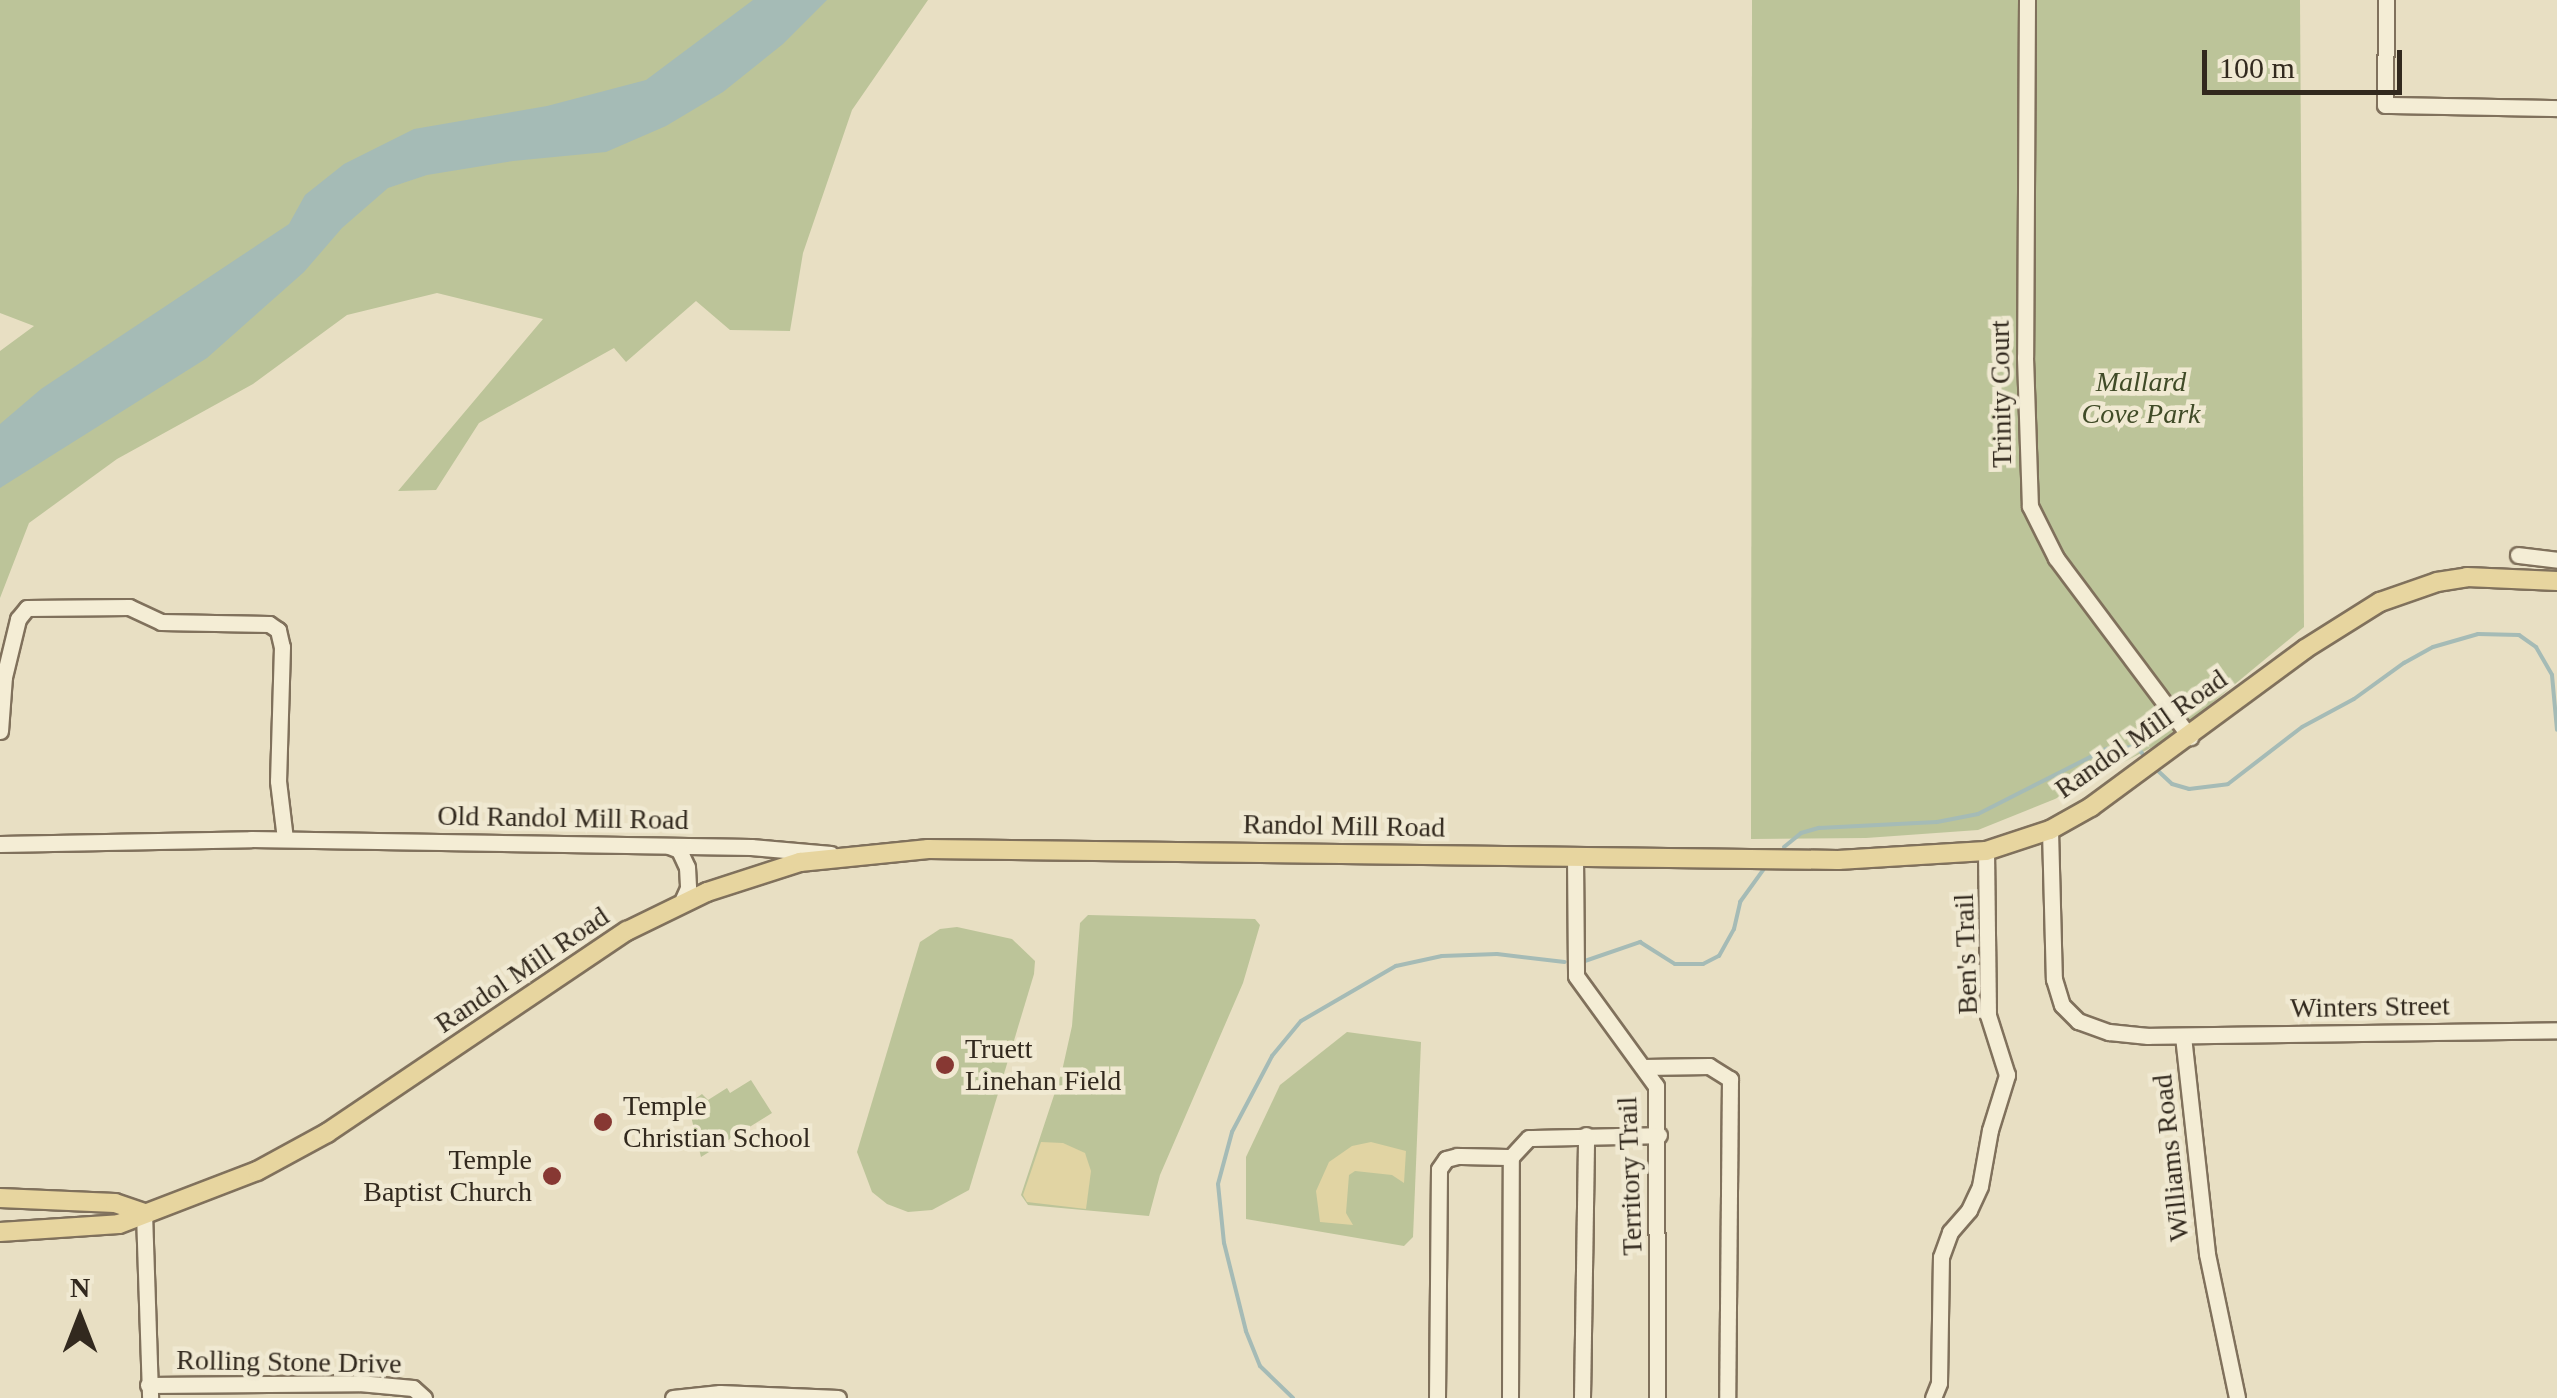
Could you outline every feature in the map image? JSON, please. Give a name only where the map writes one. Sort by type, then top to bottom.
[{"type":"main road","name":"Randol Mill Road","points":[[0,1232],[119,1224],[216,1190],[288,1156],[627,931],[682,904],[760,874],[840,855],[928,849],[1896,860],[1986,850],[2050,830],[2139,775],[2305,649],[2380,602],[2437,582],[2467,577],[2557,581]]},
{"type":"main road","points":[[0,1198],[115,1203],[144,1213]]},
{"type":"street","name":"Trinity Court","points":[[2027,0],[2025,357],[2030,506],[2056,558],[2190,737]]},
{"type":"street","points":[[2386,0],[2385,106],[2557,108]]},
{"type":"street","points":[[2518,555],[2557,560]]},
{"type":"street","points":[[0,731],[4,677],[18,619],[27,608],[129,607],[160,622],[269,624],[278,630],[282,647],[278,781],[285,839]]},
{"type":"street","name":"Williams Road","points":[[2050,830],[2050,948],[2062,1005],[2078,1021],[2109,1032],[2183,1036],[2207,1254],[2237,1398]]},
{"type":"street","name":"Old Randol Mill Road","points":[[0,844],[285,839],[665,844],[840,855]]},
{"type":"street","points":[[665,844],[678,850],[687,867],[688,888],[682,904]]},
{"type":"street","name":"Ben's Trail","points":[[1933,1398],[1940,1384],[1940,1257],[1950,1232],[1969,1210],[1980,1186],[1990,1130],[2007,1075],[1988,1014],[1986,850]]},
{"type":"street","name":"Territory Trail","points":[[1575,857],[1576,976],[1656,1086],[1657,1398]]},
{"type":"street","name":"Winters Street","points":[[2183,1036],[2557,1030]]},
{"type":"street","points":[[1644,1068],[1709,1066],[1730,1079],[1727,1398]]},
{"type":"street","points":[[1582,1398],[1586,1135]]},
{"type":"street","points":[[1510,1398],[1511,1157],[1529,1138],[1659,1135]]},
{"type":"street","points":[[1437,1398],[1439,1170],[1446,1159],[1456,1156],[1511,1157]]},
{"type":"street","points":[[144,1213],[149,1391]]},
{"type":"street","name":"Rolling Stone Drive","points":[[149,1391],[359,1383],[412,1388],[424,1398]]},
{"type":"street","points":[[674,1398],[838,1398]]},
{"type":"green space","points":[[0,0],[928,0],[852,110],[803,253],[790,331],[730,330],[696,301],[626,362],[614,348],[479,423],[436,490],[398,491],[543,319],[437,293],[347,315],[253,384],[117,459],[29,523],[0,598],[0,351],[34,326],[0,313]]},
{"type":"green space","name":"Mallard Cove Park","points":[[1752,0],[2300,0],[2304,627],[2171,737],[2055,799],[1978,830],[1866,838],[1751,839]]},
{"type":"green space","points":[[1088,915],[1255,919],[1260,925],[1243,983],[1160,1175],[1149,1216],[1028,1205],[1021,1195],[1062,1071],[1072,1026],[1080,923]]},
{"type":"green space","name":"Truett Linehan Field","points":[[957,927],[1012,939],[1035,961],[1034,974],[969,1190],[932,1210],[908,1212],[887,1204],[872,1192],[857,1152],[920,942],[940,929]]},
{"type":"green space","points":[[1347,1032],[1421,1042],[1413,1237],[1404,1246],[1246,1219],[1246,1157],[1280,1085]]},
{"type":"green space","points":[[751,1080],[772,1113],[701,1157],[688,1104],[702,1094],[708,1100],[727,1088],[730,1093]]},
{"type":"sand","points":[[1041,1142],[1063,1143],[1085,1153],[1091,1171],[1086,1209],[1027,1202],[1023,1195]]},
{"type":"sand","points":[[1371,1142],[1406,1151],[1404,1183],[1392,1175],[1355,1171],[1349,1175],[1346,1213],[1353,1225],[1320,1222],[1316,1191],[1329,1162],[1352,1146]]},
{"type":"water","points":[[753,0],[827,0],[783,44],[723,92],[666,126],[606,152],[427,175],[388,188],[342,228],[304,272],[207,358],[0,488],[0,424],[41,389],[289,224],[305,195],[344,164],[414,129],[547,106],[646,80]]},
{"type":"waterway","points":[[2156,769],[2172,784],[2189,789],[2228,784],[2302,727],[2354,699],[2404,663],[2433,647],[2478,634],[2519,635],[2536,647],[2552,675],[2557,730]]},
{"type":"waterway","points":[[1784,847],[1801,833],[1819,828],[1937,822],[1978,814],[2106,749],[2137,747],[2146,758]]},
{"type":"waterway","points":[[1579,963],[1640,942],[1675,964],[1703,964],[1719,956],[1734,929],[1740,902],[1766,866]]},
{"type":"waterway","points":[[1293,1398],[1260,1366],[1246,1331],[1224,1243],[1218,1184],[1232,1132],[1272,1056],[1301,1021],[1396,966],[1442,956],[1497,954],[1565,962]]},
{"type":"place","name":"Truett Linehan Field","points":[[945,1065]]},
{"type":"place","name":"Temple Christian School","points":[[603,1122]]},
{"type":"place","name":"Temple Baptist Church","points":[[552,1176]]}]
